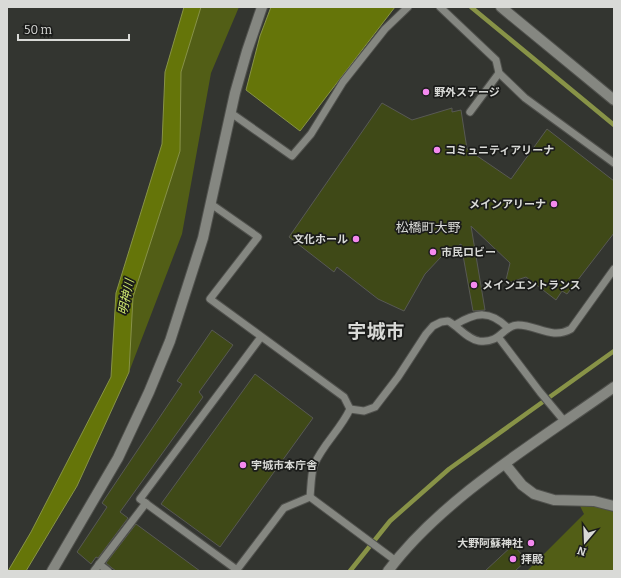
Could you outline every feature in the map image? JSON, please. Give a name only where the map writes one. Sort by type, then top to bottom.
[{"type":"street","points":[[52,571],[118,458],[149,392],[187,291],[211,204],[231,113],[247,51],[262,7]]},
{"type":"street","points":[[501,7],[614,100]]},
{"type":"street","points":[[393,567],[444,513],[506,464],[614,387]]},
{"type":"street","points":[[506,464],[522,485],[534,494],[554,500],[594,501],[614,506]]},
{"type":"lane","points":[[231,113],[292,156],[318,124],[343,82],[384,29],[408,7]]},
{"type":"lane","points":[[440,7],[496,60],[499,73],[525,98],[614,163]]},
{"type":"lane","points":[[470,112],[499,73]]},
{"type":"lane","points":[[211,204],[258,237],[210,299],[344,397],[348,402],[350,409],[341,425],[320,452],[313,467],[310,497]]},
{"type":"lane","points":[[350,409],[364,411],[374,407],[433,326],[441,322],[448,321],[455,324],[470,337],[479,341],[490,341],[499,338],[508,328],[516,325],[544,332],[565,332],[571,329],[614,269]]},
{"type":"lane","points":[[455,324],[465,318],[479,315],[489,315],[498,318],[508,328]]},
{"type":"lane","points":[[261,337],[140,499],[236,571],[284,508],[310,497]]},
{"type":"lane","points":[[499,338],[565,422]]},
{"type":"lane","points":[[310,497],[384,551],[393,567]]},
{"type":"lane","points":[[94,571],[146,503]]},
{"type":"lane","points":[[99,564],[108,571]]},
{"type":"shaded area","points":[[201,7],[239,7],[211,73],[182,234],[129,372],[133,297],[180,151],[181,72]]},
{"type":"shaded area","points":[[590,505],[614,512],[614,571],[527,571],[584,514],[580,506]]},
{"type":"water","name":"明神川","points":[[184,7],[201,7],[181,72],[180,151],[133,297],[129,372],[77,486],[26,571],[8,571],[31,532],[111,377],[116,293],[162,144],[165,72]]},
{"type":"water","points":[[271,7],[395,7],[300,131],[246,90],[260,36]]},
{"type":"building","points":[[382,103],[412,120],[452,108],[452,112],[461,110],[467,149],[511,179],[547,129],[614,181],[614,233],[567,294],[562,291],[556,300],[526,277],[505,284],[510,263],[471,226],[485,310],[473,311],[461,244],[441,257],[425,274],[404,311],[378,299],[337,267],[334,272],[289,237]]},
{"type":"building","points":[[212,330],[233,345],[199,392],[203,397],[120,512],[128,518],[98,558],[96,557],[91,564],[77,552],[107,507],[102,503],[182,384],[177,381]]},
{"type":"building","points":[[255,374],[313,418],[220,547],[161,504]]},
{"type":"building","points":[[136,524],[200,571],[116,571],[106,563]]},
{"type":"building","name":"拝殿","points":[[513,545],[527,560],[515,571],[485,571]]},
{"type":"waterway","points":[[471,7],[614,125]]},
{"type":"waterway","points":[[350,571],[390,521],[449,469],[614,351]]},
{"type":"place","name":"野外ステージ","points":[[426,92]]},
{"type":"place","name":"コミュニティアリーナ","points":[[437,150]]},
{"type":"place","name":"メインアリーナ","points":[[554,204]]},
{"type":"place","name":"文化ホール","points":[[356,239]]},
{"type":"place","name":"市民ロビー","points":[[433,252]]},
{"type":"place","name":"メインエントランス","points":[[474,285]]},
{"type":"place","name":"宇城市本庁舎","points":[[243,465]]},
{"type":"place","name":"大野阿蘇神社","points":[[531,543]]},
{"type":"place","name":"拝殿","points":[[513,559]]},
{"type":"district","name":"松橋町大野","points":[[428,227]]},
{"type":"district","name":"宇城市","points":[[376,331]]}]
